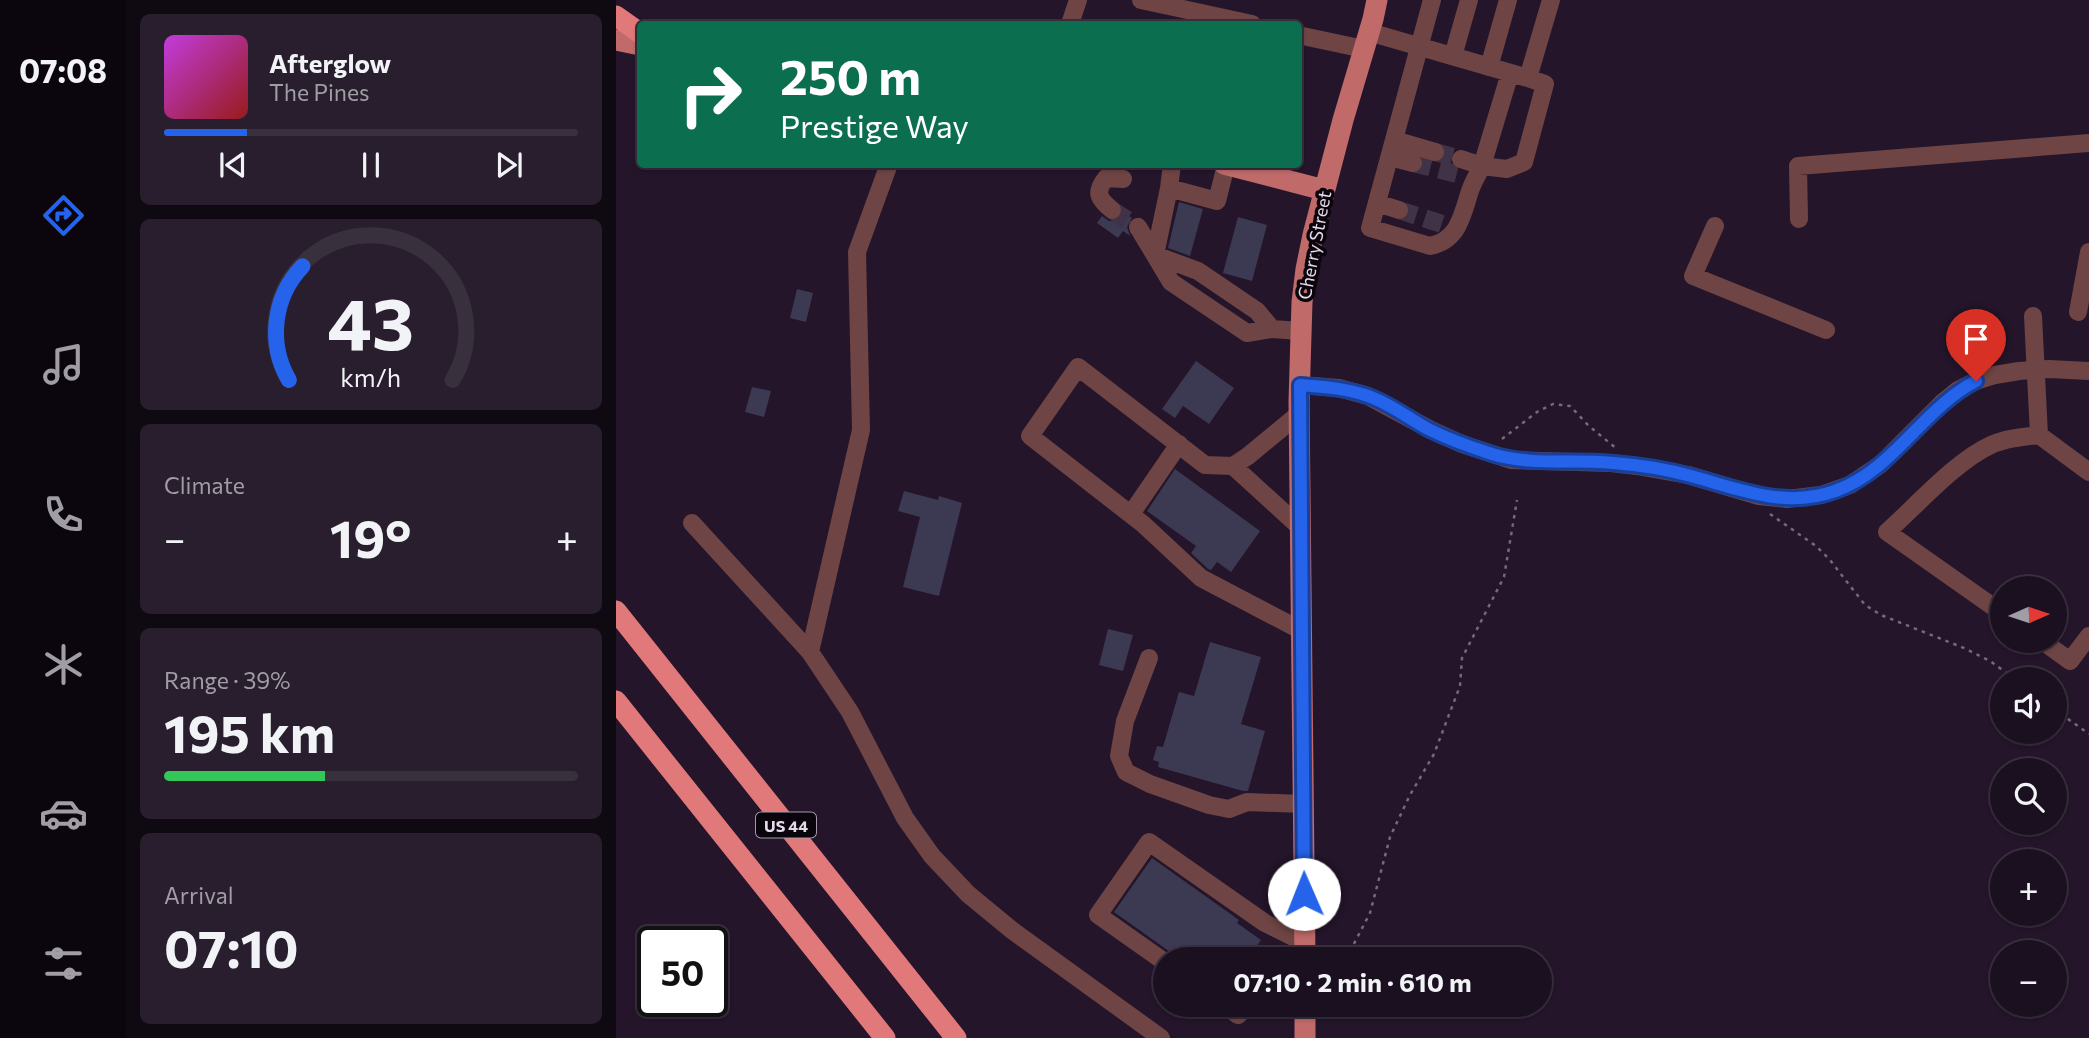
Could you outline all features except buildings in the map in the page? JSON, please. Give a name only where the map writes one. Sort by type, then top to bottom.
[{"type":"highway","points":[[616,16],[637,31]]},
{"type":"highway","name":"US 44","points":[[616,611],[956,1038]]},
{"type":"highway","name":"US 44","points":[[616,701],[885,1038]]},
{"type":"main road","name":"Cherry Street","points":[[1305,947],[1301,331],[1306,269],[1324,190],[1377,0]]},
{"type":"main road","points":[[616,40],[637,44]]},
{"type":"main road","points":[[1237,168],[1324,190]]},
{"type":"main road","points":[[1305,1017],[1305,1038]]},
{"type":"street","points":[[1071,21],[1078,0]]},
{"type":"street","points":[[1141,0],[1238,21]]},
{"type":"street","points":[[1432,0],[1370,228],[1430,246],[1449,238],[1449,226],[1479,172],[1510,73]]},
{"type":"street","points":[[1453,56],[1469,0]]},
{"type":"street","points":[[1489,67],[1508,0]]},
{"type":"street","points":[[1528,78],[1551,0]]},
{"type":"street","points":[[1302,35],[1419,47],[1545,84],[1524,162],[1507,170],[1479,172],[1459,167]]},
{"type":"street","points":[[1799,219],[1798,166],[2089,143]]},
{"type":"street","points":[[1392,149],[1435,152]]},
{"type":"street","points":[[1392,149],[1413,163]]},
{"type":"street","points":[[810,652],[862,430],[857,252],[888,168]]},
{"type":"street","points":[[1155,255],[1172,168]]},
{"type":"street","points":[[1169,188],[1217,201],[1224,168]]},
{"type":"street","points":[[1112,210],[1103,203],[1098,193],[1100,186],[1106,178],[1123,179]]},
{"type":"street","points":[[1377,203],[1399,210]]},
{"type":"street","points":[[1715,226],[1693,276],[1826,330]]},
{"type":"street","points":[[1138,228],[1171,282],[1247,333],[1272,329],[1301,331]]},
{"type":"street","points":[[2077,312],[2089,252]]},
{"type":"street","points":[[1155,255],[1198,271],[1257,311],[1272,329]]},
{"type":"street","points":[[2034,316],[2039,435]]},
{"type":"street","points":[[1300,413],[1233,466],[1205,465],[1078,367],[1030,436],[1130,514],[1201,578],[1302,631]]},
{"type":"street","points":[[1300,385],[1339,388],[1368,396],[1431,430],[1511,460],[1637,466],[1688,475],[1759,496],[1787,499],[1808,498],[1850,485],[1881,464],[1958,390],[1995,375],[2035,370],[2089,371]]},
{"type":"street","points":[[1990,605],[1887,532],[1969,457],[1993,444],[2016,437],[2039,435],[2089,472]]},
{"type":"street","points":[[1130,514],[1179,444]]},
{"type":"street","points":[[1233,466],[1301,527]]},
{"type":"street","points":[[692,523],[810,652],[850,712],[905,818],[932,856],[968,894],[1013,931],[1161,1038]]},
{"type":"street","points":[[2059,653],[2070,661],[2089,636]]},
{"type":"street","points":[[1149,658],[1125,721],[1119,755],[1126,772],[1150,784],[1209,805],[1229,809],[1247,802],[1303,804]]},
{"type":"street","points":[[1153,954],[1098,915],[1149,842],[1299,947]]},
{"type":"path","points":[[1485,451],[1553,404],[1570,406],[1589,426],[1637,466]]},
{"type":"path","points":[[1759,496],[1770,514],[1816,546],[1830,560],[1865,604],[1881,615],[1964,648],[1998,667]]},
{"type":"path","points":[[1352,947],[1370,914],[1390,837],[1434,754],[1460,686],[1462,658],[1504,577],[1517,500]]},
{"type":"path","points":[[2067,718],[2089,734]]},
{"type":"tunnel","points":[[1435,152],[1461,159]]},
{"type":"tunnel","points":[[1413,163],[1457,174]]},
{"type":"tunnel","points":[[1112,210],[1138,227]]},
{"type":"tunnel","points":[[1399,210],[1442,224]]},
{"type":"route","points":[[1304,894],[1300,385],[1339,388],[1368,396],[1462,444],[1511,460],[1577,461],[1637,466],[1688,475],[1759,496],[1787,499],[1808,498],[1850,485],[1881,464],[1942,403],[1958,390],[1976,381]]}]
